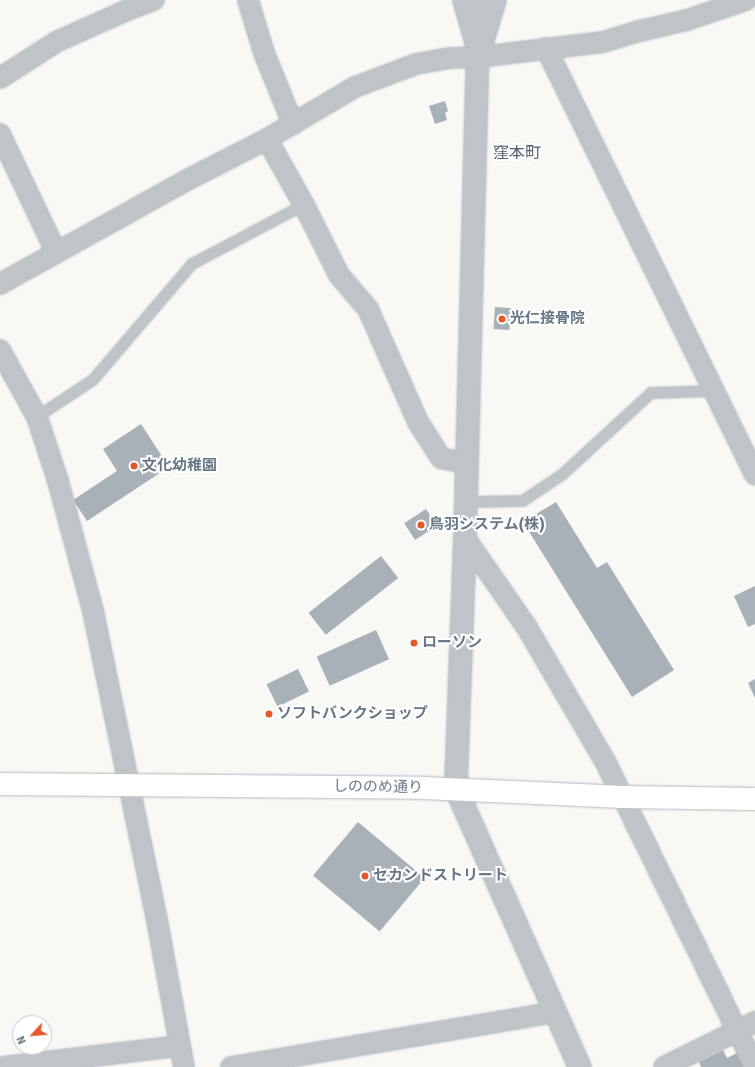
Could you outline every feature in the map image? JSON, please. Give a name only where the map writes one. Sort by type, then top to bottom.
[{"type":"main road","name":"しののめ通り","points":[[0,784],[129,784],[456,789],[623,797],[755,799]]},
{"type":"street","points":[[0,78],[56,42],[125,11],[154,0]]},
{"type":"street","points":[[248,0],[264,53],[293,124]]},
{"type":"street","points":[[464,0],[479,57]]},
{"type":"street","points":[[479,0],[479,57],[466,538],[456,789],[580,1067]]},
{"type":"street","points":[[479,57],[496,0]]},
{"type":"street","points":[[0,284],[184,181],[267,139],[355,87],[416,64],[450,58],[479,57],[603,42],[640,31],[687,20],[746,0]]},
{"type":"street","points":[[546,48],[714,391],[749,448],[755,475]]},
{"type":"street","points":[[0,134],[56,252]]},
{"type":"street","points":[[267,139],[304,205],[339,275],[368,309],[422,428],[441,458],[467,464]]},
{"type":"street","points":[[0,350],[38,417],[58,481],[93,611],[129,784],[184,1067]]},
{"type":"street","points":[[466,538],[526,626],[606,764],[755,1067]]},
{"type":"street","points":[[231,1067],[555,1012]]},
{"type":"street","points":[[664,1067],[755,1022]]},
{"type":"street","points":[[3,1067],[180,1046]]},
{"type":"lane","points":[[38,417],[93,380],[192,264],[304,205]]},
{"type":"lane","points":[[466,502],[523,501],[563,474],[651,393],[714,391]]},
{"type":"building","points":[[445,101],[448,111],[445,113],[447,120],[435,124],[429,106]]},
{"type":"building","name":"光仁接骨院","points":[[495,307],[511,308],[509,330],[493,329]]},
{"type":"building","points":[[141,424],[169,467],[87,521],[73,500],[117,471],[103,449]]},
{"type":"building","points":[[556,502],[597,568],[607,562],[674,670],[632,697],[523,522]]},
{"type":"building","name":"鳥羽システム(株)","points":[[426,509],[437,526],[415,540],[404,523]]},
{"type":"building","points":[[381,556],[398,578],[326,635],[309,613]]},
{"type":"building","points":[[755,586],[755,624],[748,627],[734,596]]},
{"type":"building","points":[[376,630],[389,659],[330,686],[317,656]]},
{"type":"building","points":[[298,669],[309,691],[278,707],[267,684]]},
{"type":"building","points":[[755,679],[755,698],[748,683]]},
{"type":"building","points":[[358,822],[425,878],[380,932],[313,876]]},
{"type":"building","points":[[723,1050],[727,1058],[737,1053],[745,1067],[701,1067],[699,1062]]},
{"type":"place","name":"光仁接骨院","points":[[502,319]]},
{"type":"place","name":"文化幼稚園","points":[[134,466]]},
{"type":"place","name":"鳥羽システム(株)","points":[[421,525]]},
{"type":"place","name":"ローソン","points":[[414,643]]},
{"type":"place","name":"ソフトバンクショップ","points":[[269,714]]},
{"type":"place","name":"セカンドストリート","points":[[365,876]]},
{"type":"district","name":"窪本町","points":[[517,153]]}]
